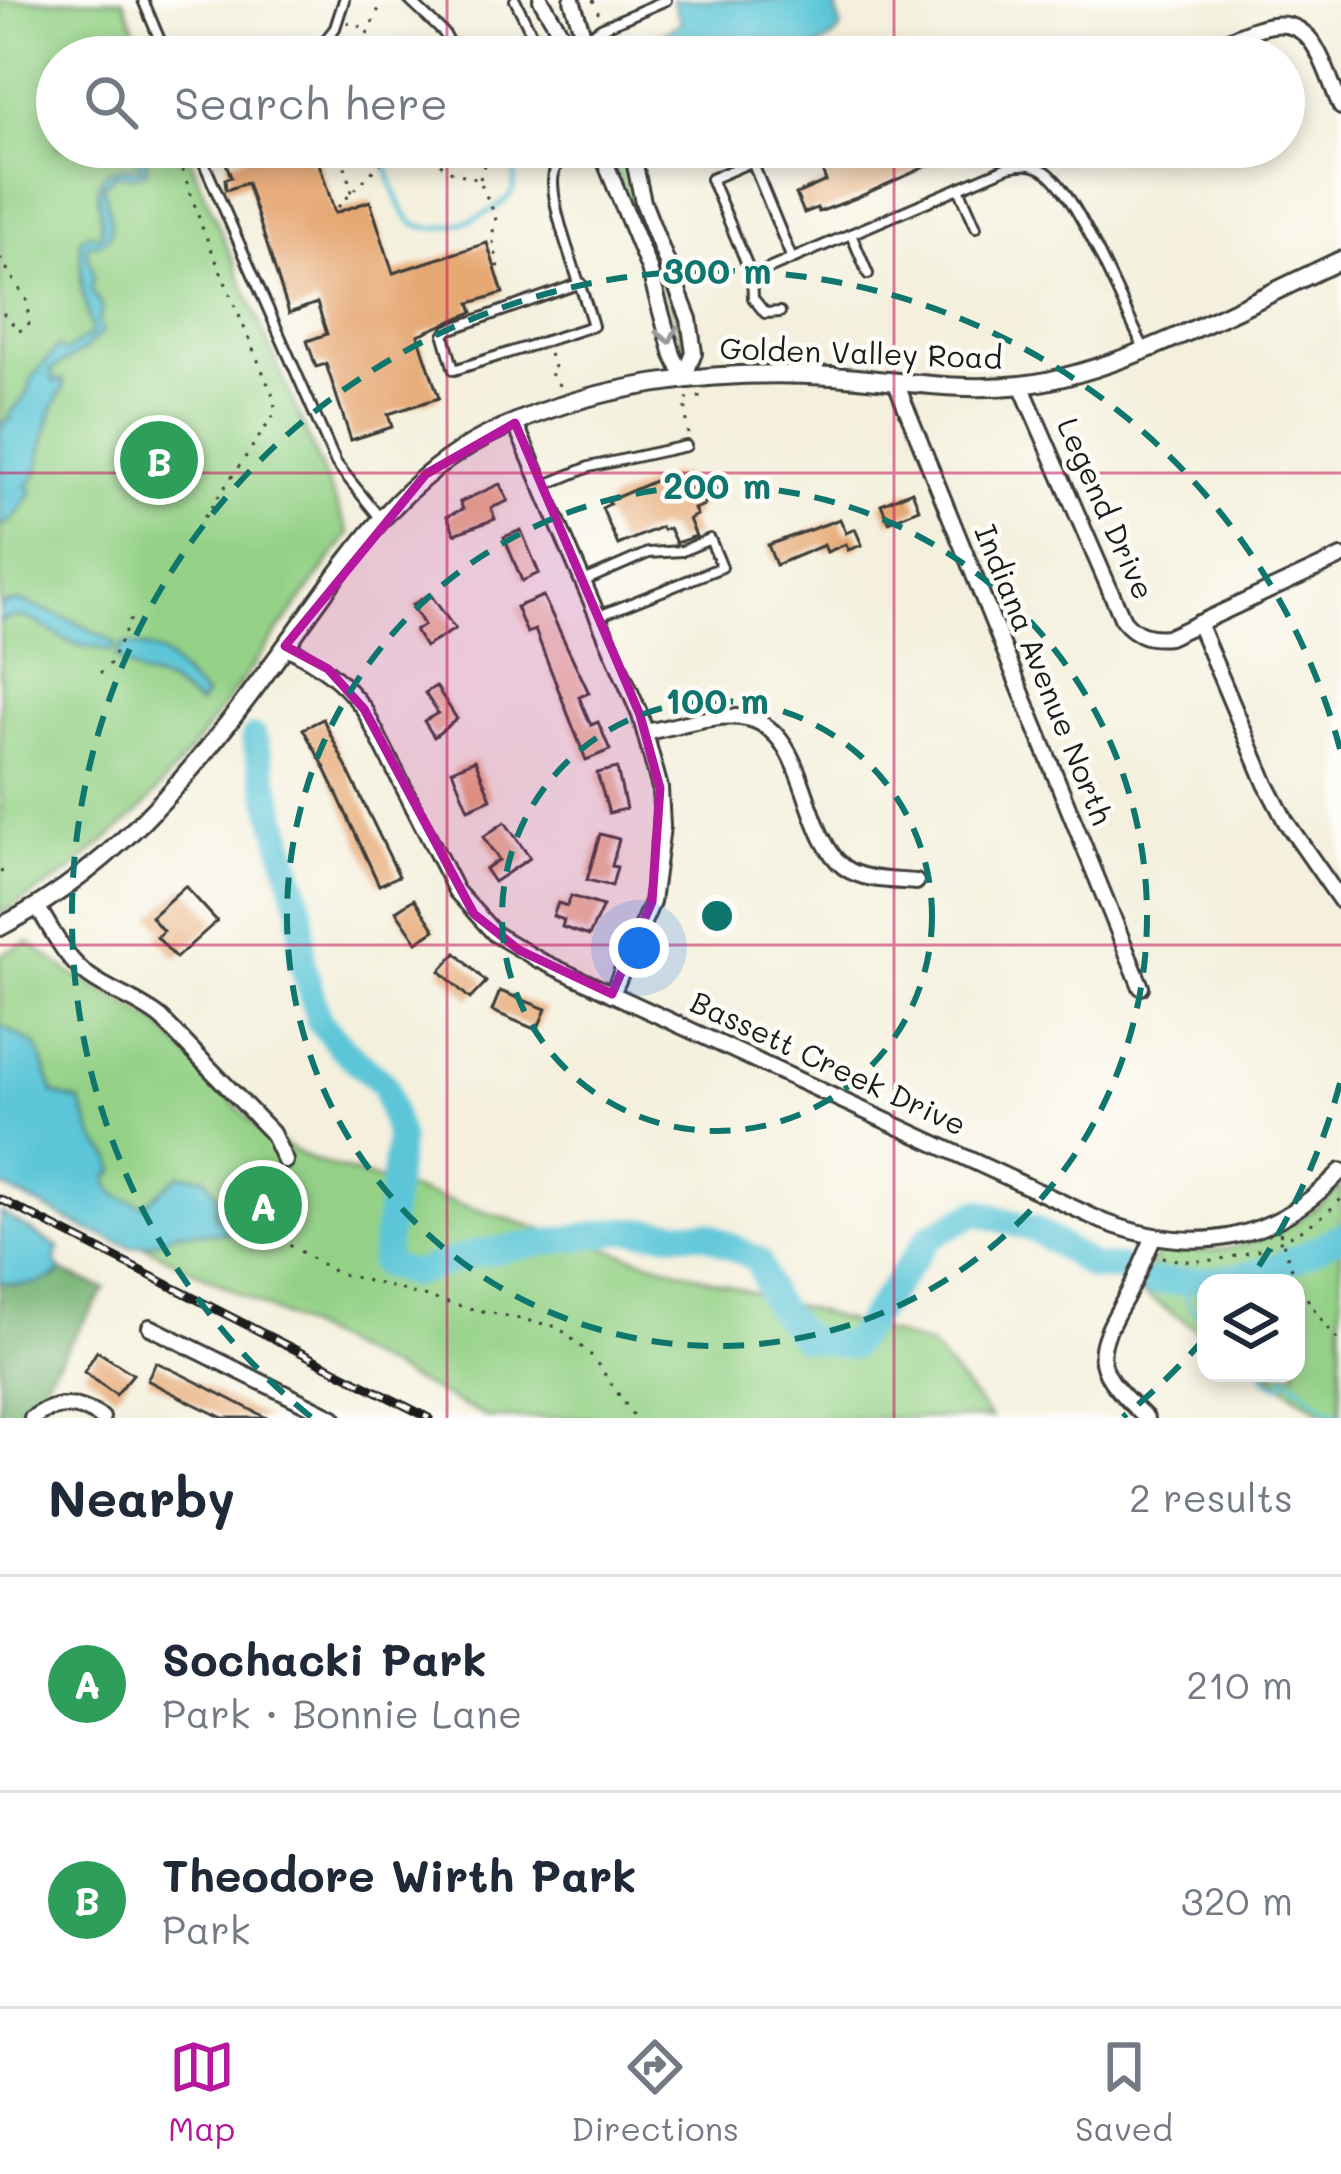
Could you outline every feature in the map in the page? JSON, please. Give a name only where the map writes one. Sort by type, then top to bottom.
[{"type":"street","points":[[541,0],[567,36]]},
{"type":"street","points":[[572,0],[575,36]]},
{"type":"street","points":[[1235,36],[1263,25],[1289,25],[1304,33],[1341,107]]},
{"type":"street","points":[[608,168],[649,269],[673,356],[684,378]]},
{"type":"street","points":[[636,168],[643,202],[689,319],[694,353],[684,378]]},
{"type":"street","name":"Golden Valley Road","points":[[0,927],[38,908],[122,845],[162,805],[381,519],[426,474],[471,445],[514,424],[586,400],[684,378],[831,376],[965,388],[1021,385],[1090,370],[1341,260]]},
{"type":"street","name":"Indiana Avenue North","points":[[896,383],[1141,987]]},
{"type":"street","name":"Legend Drive","points":[[1021,385],[1123,620],[1132,631],[1156,638],[1341,557]]},
{"type":"street","points":[[514,424],[646,732],[660,788],[662,827],[652,902],[612,994]]},
{"type":"street","points":[[1198,623],[1266,784],[1286,822],[1341,901]]},
{"type":"street","name":"Bassett Creek Drive","points":[[285,646],[328,670],[364,709],[442,866],[474,914],[519,950],[1102,1221],[1153,1239],[1201,1242],[1267,1226],[1297,1210],[1341,1171]]},
{"type":"street","points":[[646,732],[726,717],[763,724],[787,751],[833,855],[861,876],[916,882]]},
{"type":"street","points":[[38,908],[78,967],[144,1004],[161,1019],[272,1133],[285,1161]]},
{"type":"street","points":[[1146,1418],[1108,1378],[1102,1346],[1107,1325],[1153,1239]]},
{"type":"street","points":[[150,1327],[334,1418]]},
{"type":"street","points":[[32,1418],[53,1406],[78,1406],[102,1418]]},
{"type":"lane","points":[[143,0],[158,36]]},
{"type":"lane","points":[[330,36],[344,0]]},
{"type":"lane","points":[[409,0],[446,36]]},
{"type":"lane","points":[[515,0],[533,36]]},
{"type":"lane","points":[[591,36],[666,0]]},
{"type":"lane","points":[[207,168],[336,463],[381,519]]},
{"type":"lane","points":[[555,168],[553,180],[581,283],[592,326],[454,370],[444,336],[457,325],[581,283]]},
{"type":"lane","points":[[737,168],[711,179],[752,276],[758,308],[765,313],[780,312]]},
{"type":"lane","points":[[756,168],[792,259]]},
{"type":"lane","points":[[752,276],[1010,168]]},
{"type":"lane","points":[[1033,168],[1050,173],[1073,206],[1144,348]]},
{"type":"lane","points":[[959,188],[976,227]]},
{"type":"lane","points":[[851,234],[868,274]]},
{"type":"lane","points":[[542,487],[589,467],[686,446]]},
{"type":"lane","points":[[584,581],[648,553],[682,551],[710,539],[722,567],[598,617]]},
{"type":"path","points":[[366,36],[383,0]]},
{"type":"path","points":[[339,20],[368,29]]},
{"type":"path","points":[[182,168],[275,401],[274,415],[199,525]]},
{"type":"path","points":[[345,168],[352,193]]},
{"type":"path","points":[[338,207],[375,168]]},
{"type":"path","points":[[445,168],[479,180]]},
{"type":"path","points":[[483,168],[479,180],[496,221],[492,238],[499,268]]},
{"type":"path","points":[[0,258],[27,301],[29,326],[20,331],[0,308]]},
{"type":"path","points":[[545,341],[554,370],[550,372],[562,392]]},
{"type":"path","points":[[686,446],[685,399],[706,396],[707,376]]},
{"type":"path","points":[[100,674],[109,666],[134,614]]},
{"type":"path","points":[[285,1161],[291,1192],[277,1209],[272,1227],[286,1243],[335,1272],[558,1328],[592,1355],[635,1418]]},
{"type":"path","points":[[1285,1248],[1294,1280],[1311,1310],[1341,1344]]},
{"type":"highlighted area","points":[[515,423],[640,715],[660,788],[652,902],[612,994],[519,950],[474,914],[364,709],[328,669],[285,646],[426,474]]},
{"type":"green space","points":[[0,0],[123,0],[138,36],[36,36],[36,168],[194,168],[349,534],[195,745],[142,809],[68,873],[0,914]]},
{"type":"green space","points":[[614,168],[633,168],[683,311],[688,349],[684,351],[674,313]]},
{"type":"green space","points":[[28,942],[67,971],[155,1021],[261,1132],[312,1160],[931,1346],[991,1418],[488,1418],[0,1174],[0,955]]},
{"type":"green space","points":[[1341,1186],[1341,1418],[1330,1418],[1278,1382],[1305,1382],[1305,1274],[1197,1274],[1197,1329],[1137,1290],[1158,1253],[1233,1247],[1267,1236],[1314,1210]]},
{"type":"green space","points":[[61,1271],[105,1289],[21,1418],[0,1418],[0,1282],[55,1278]]},
{"type":"water","points":[[672,0],[834,0],[841,28],[833,36],[658,36],[681,23]]},
{"type":"water","points":[[147,168],[147,172],[131,177],[118,174],[103,185],[110,231],[100,243],[86,248],[94,276],[91,290],[102,307],[98,324],[103,331],[84,350],[51,370],[54,382],[63,379],[64,388],[50,417],[37,474],[27,486],[32,492],[15,517],[0,526],[0,431],[25,397],[34,375],[58,347],[65,352],[92,333],[82,289],[80,240],[89,233],[101,234],[98,189],[104,175],[116,169]]},
{"type":"water","points":[[19,601],[74,621],[115,643],[111,652],[72,643],[29,619],[0,622],[0,605]]},
{"type":"water","points":[[122,644],[154,650],[170,660],[205,695],[199,705],[167,682],[141,675],[116,658]]},
{"type":"water","points":[[0,1025],[37,1046],[54,1094],[80,1101],[94,1138],[112,1159],[115,1172],[108,1176],[108,1183],[114,1193],[143,1206],[179,1175],[205,1177],[218,1196],[215,1215],[228,1224],[227,1233],[178,1232],[131,1247],[0,1185]]},
{"type":"water","points":[[0,1212],[59,1248],[55,1261],[61,1271],[32,1284],[0,1282]]},
{"type":"building","points":[[228,168],[321,168],[335,213],[370,201],[393,273],[487,243],[503,293],[470,303],[473,312],[418,335],[439,398],[388,414],[392,427],[351,440],[326,364],[316,367],[307,341],[327,334],[317,303],[289,313],[247,183],[226,190],[225,179],[231,177]]},
{"type":"building","points":[[821,168],[922,168],[856,198],[804,213],[796,194],[826,181]]},
{"type":"building","points":[[673,473],[675,477],[683,474],[690,489],[697,486],[705,505],[694,509],[697,515],[689,519],[696,536],[676,543],[669,528],[661,527],[618,545],[602,508],[608,501]]},
{"type":"building","points":[[500,484],[508,501],[491,508],[495,519],[455,534],[447,516],[463,509],[460,502]]},
{"type":"building","points":[[912,491],[919,509],[889,522],[881,504]]},
{"type":"building","points":[[840,519],[846,533],[855,529],[862,545],[848,550],[846,544],[827,552],[824,545],[776,565],[768,545]]},
{"type":"building","points":[[521,530],[539,573],[522,581],[504,537]]},
{"type":"building","points":[[430,594],[455,629],[425,647],[415,631],[424,625],[412,605]]},
{"type":"building","points":[[543,596],[589,693],[579,697],[591,725],[598,722],[610,750],[586,760],[535,630],[527,633],[516,607]]},
{"type":"building","points":[[436,686],[457,719],[434,737],[424,721],[438,713],[425,693]]},
{"type":"building","points":[[323,719],[399,876],[379,885],[303,729]]},
{"type":"building","points":[[475,760],[491,799],[468,809],[452,770]]},
{"type":"building","points":[[617,768],[626,809],[609,813],[597,773]]},
{"type":"building","points":[[505,822],[530,858],[494,882],[485,869],[499,860],[483,837]]},
{"type":"building","points":[[600,834],[619,839],[612,886],[587,880]]},
{"type":"building","points":[[185,886],[217,921],[176,958],[157,937],[163,931],[151,917]]},
{"type":"building","points":[[571,896],[603,906],[589,936],[562,927],[564,920],[553,916],[558,903],[567,906]]},
{"type":"building","points":[[414,899],[435,930],[417,942],[396,911]]},
{"type":"building","points":[[456,953],[486,982],[470,999],[440,971]]},
{"type":"building","points":[[500,991],[546,1009],[537,1030],[492,1011]]},
{"type":"building","points":[[97,1351],[133,1374],[116,1395],[84,1372]]},
{"type":"building","points":[[156,1362],[267,1418],[223,1418],[190,1402],[147,1380]]},
{"type":"waterway","points":[[386,168],[408,218],[430,228],[461,223],[492,210],[511,194],[515,168]]},
{"type":"waterway","points":[[254,738],[301,911],[302,962],[319,1021],[384,1084],[399,1139],[383,1264],[412,1274],[474,1254],[624,1230],[706,1234],[758,1260],[771,1298],[803,1338],[851,1346],[930,1236],[978,1212],[1036,1230],[1093,1267],[1120,1268]]},
{"type":"waterway","points":[[1152,1282],[1251,1274],[1293,1260],[1341,1235]]},
{"type":"waterway","points":[[1175,1281],[1197,1312]]},
{"type":"waterway","points":[[1269,1382],[1281,1386],[1283,1382]]},
{"type":"waterway","points":[[1293,1382],[1341,1416]]},
{"type":"railway","points":[[0,1199],[429,1418]]},
{"type":"place","name":"Theodore Wirth Park","points":[[159,460]]},
{"type":"place","name":"Sochacki Park","points":[[263,1205]]}]
